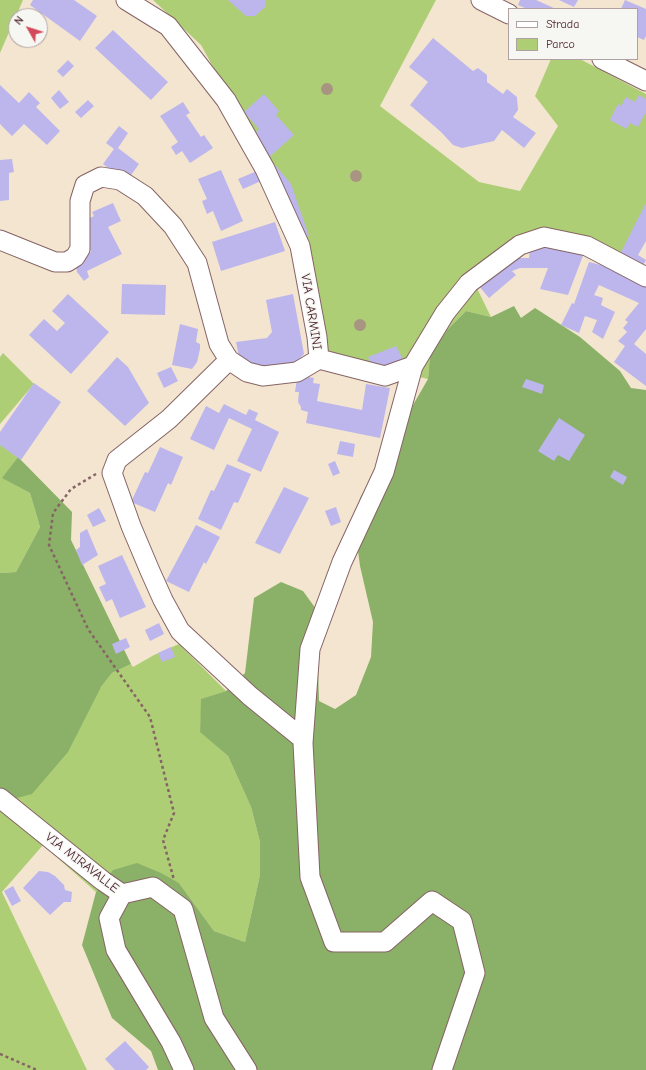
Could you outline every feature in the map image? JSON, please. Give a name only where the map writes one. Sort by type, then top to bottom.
[{"type":"street","name":"VIA CARMINI","points":[[126,0],[168,26],[226,100],[265,169],[300,246],[317,337],[319,359],[385,376],[414,366]]},
{"type":"street","points":[[481,0],[508,14]]},
{"type":"street","points":[[604,60],[646,81]]},
{"type":"street","points":[[0,240],[55,262],[68,262],[75,257],[80,249],[80,201],[85,184],[101,177],[120,180],[145,196],[173,226],[197,263],[218,344],[229,360],[247,372],[263,376],[297,372],[319,359]]},
{"type":"street","points":[[442,1070],[475,972],[462,921],[432,901],[385,942],[334,942],[310,877],[303,739],[310,649],[342,562],[384,472],[414,366],[445,313],[469,283],[520,245],[544,237],[587,246],[646,278]]},
{"type":"street","points":[[229,360],[169,419],[118,460],[112,473],[115,485],[163,600],[180,631],[250,696],[303,739]]},
{"type":"street","name":"VIA MIRAVALLE","points":[[0,798],[103,881],[122,894],[108,918],[116,950],[171,1042],[184,1070]]},
{"type":"street","points":[[122,894],[153,887],[183,909],[214,1018],[247,1070]]},
{"type":"path","points":[[118,460],[71,489],[53,513],[49,545],[88,629],[150,717],[174,813],[163,840],[175,881]]},
{"type":"path","points":[[0,1054],[37,1070]]},
{"type":"green space","points":[[0,0],[23,0],[20,8],[8,8],[8,35],[0,53]]},
{"type":"green space","points":[[153,0],[436,0],[380,106],[479,182],[520,191],[558,126],[535,96],[551,60],[582,60],[646,94],[646,208],[623,257],[596,247],[530,231],[472,278],[491,317],[466,311],[448,329],[430,355],[428,379],[325,356],[291,188],[248,130],[201,45]]},
{"type":"green space","points":[[514,306],[521,318],[535,308],[580,337],[620,371],[631,388],[646,390],[646,1070],[158,1070],[151,1051],[112,1018],[82,945],[96,892],[113,870],[137,863],[161,873],[179,883],[214,931],[245,942],[260,875],[260,842],[251,807],[228,756],[200,732],[201,699],[226,691],[245,673],[254,598],[281,582],[303,591],[316,609],[319,701],[335,709],[356,695],[371,657],[373,622],[360,566],[355,528],[360,498],[376,469],[406,425],[413,405],[428,379],[430,355],[448,329],[466,311],[491,317]]},
{"type":"green space","points":[[3,353],[34,384],[0,424],[0,357]]},
{"type":"green space","points":[[0,439],[18,457],[3,478],[30,493],[40,527],[16,572],[0,573]]},
{"type":"green space","points":[[18,457],[72,512],[71,540],[131,664],[112,673],[101,687],[68,752],[32,794],[13,799],[0,790],[0,573],[16,572],[40,527],[30,493],[2,478]]},
{"type":"green space","points":[[179,644],[226,691],[202,699],[200,731],[228,756],[251,807],[260,842],[260,875],[245,942],[214,931],[179,883],[113,871],[96,892],[43,845],[2,892],[87,1070],[0,1070],[0,790],[101,687],[112,673],[131,664],[133,667],[154,655]]},
{"type":"building","points":[[33,0],[74,0],[97,16],[80,41],[48,18],[48,8],[34,8],[30,5]]},
{"type":"building","points":[[228,0],[266,1],[265,7],[255,16],[246,16]]},
{"type":"building","points":[[520,0],[536,0],[554,8],[525,8],[518,5]]},
{"type":"building","points":[[559,0],[578,0],[574,7]]},
{"type":"building","points":[[625,0],[646,9],[646,36],[644,40],[638,37],[638,8],[621,8]]},
{"type":"building","points":[[113,30],[168,82],[151,100],[95,48]]},
{"type":"building","points":[[433,38],[473,71],[478,68],[487,75],[487,82],[503,94],[507,89],[517,97],[518,110],[513,117],[536,133],[524,148],[502,130],[494,141],[462,148],[453,145],[441,132],[410,105],[428,82],[409,67]]},
{"type":"building","points":[[68,60],[74,66],[63,77],[57,71]]},
{"type":"building","points":[[0,85],[19,103],[29,92],[40,103],[36,107],[60,131],[47,145],[24,124],[12,136],[0,124]]},
{"type":"building","points":[[59,90],[69,102],[60,109],[51,98]]},
{"type":"building","points":[[264,94],[279,111],[276,115],[294,135],[266,160],[251,138],[259,129],[244,112]]},
{"type":"building","points":[[639,95],[646,99],[646,112],[638,127],[630,123],[627,129],[610,120],[618,104],[621,106],[626,97],[635,102]]},
{"type":"building","points":[[88,100],[94,106],[81,118],[75,112]]},
{"type":"building","points":[[183,102],[190,113],[186,115],[201,137],[204,135],[213,148],[190,163],[182,151],[176,155],[171,147],[178,142],[160,116]]},
{"type":"building","points":[[119,126],[128,133],[118,148],[139,164],[126,182],[103,164],[114,149],[106,143]]},
{"type":"building","points":[[12,159],[14,172],[9,173],[9,200],[0,201],[0,160]]},
{"type":"building","points":[[276,166],[291,184],[309,236],[298,239],[270,171]]},
{"type":"building","points":[[221,170],[243,221],[221,231],[213,211],[207,214],[202,201],[207,199],[198,179]]},
{"type":"building","points":[[257,171],[261,181],[243,189],[238,179]]},
{"type":"building","points":[[113,203],[121,221],[108,227],[122,254],[87,271],[89,277],[84,281],[77,272],[76,266],[83,263],[80,257],[91,252],[84,237],[84,221],[94,216],[92,212]]},
{"type":"building","points":[[646,203],[646,241],[638,255],[646,260],[641,270],[619,256]]},
{"type":"building","points":[[275,222],[285,251],[221,271],[212,242]]},
{"type":"building","points":[[554,243],[584,253],[568,295],[540,289],[548,268],[520,268],[512,271],[516,275],[489,298],[479,286],[518,258],[529,258],[530,247]]},
{"type":"building","points":[[589,262],[601,265],[646,286],[646,329],[634,344],[646,354],[646,386],[614,362],[625,346],[618,341],[627,332],[623,328],[628,322],[625,320],[639,303],[599,285],[594,295],[603,298],[601,305],[615,312],[603,339],[592,332],[597,320],[585,316],[579,333],[561,325],[572,303],[574,304]]},
{"type":"building","points":[[122,284],[166,285],[165,315],[121,314]]},
{"type":"building","points":[[68,294],[109,332],[71,374],[29,335],[44,319],[57,331],[65,323],[52,311]]},
{"type":"building","points":[[293,294],[304,354],[296,362],[246,371],[241,367],[236,342],[267,338],[272,332],[266,300]]},
{"type":"building","points":[[180,324],[198,329],[196,342],[200,344],[200,349],[197,362],[192,369],[172,365]]},
{"type":"building","points":[[396,346],[403,359],[396,365],[374,371],[368,357]]},
{"type":"building","points":[[117,357],[128,367],[149,403],[125,426],[87,391]]},
{"type":"building","points":[[171,367],[178,381],[164,388],[157,373]]},
{"type":"building","points":[[303,376],[314,378],[313,383],[320,384],[317,401],[362,410],[366,384],[390,388],[380,438],[306,423],[308,412],[301,410],[298,402],[299,392],[295,392],[297,379],[303,380]]},
{"type":"building","points":[[526,379],[544,385],[542,394],[522,387]]},
{"type":"building","points":[[34,383],[61,402],[21,460],[0,445],[0,432]]},
{"type":"building","points":[[224,404],[246,415],[249,409],[258,413],[255,420],[279,432],[261,472],[237,461],[252,429],[229,418],[214,450],[190,439],[206,406],[219,413]]},
{"type":"building","points":[[559,418],[585,435],[569,461],[558,455],[554,461],[538,451]]},
{"type":"building","points":[[340,441],[355,444],[353,457],[337,454]]},
{"type":"building","points":[[160,447],[183,457],[171,485],[168,483],[155,512],[131,502],[145,472],[148,473]]},
{"type":"building","points":[[335,461],[340,473],[333,476],[328,464]]},
{"type":"building","points":[[227,464],[251,474],[238,503],[234,502],[221,530],[198,519],[211,490],[214,491]]},
{"type":"building","points":[[614,470],[627,477],[623,485],[610,477]]},
{"type":"building","points":[[284,487],[309,498],[280,554],[255,543]]},
{"type":"building","points":[[336,507],[341,522],[331,526],[325,511]]},
{"type":"building","points":[[99,508],[106,521],[93,527],[87,515]]},
{"type":"building","points":[[196,525],[220,537],[206,564],[204,562],[189,592],[166,581]]},
{"type":"building","points":[[87,529],[98,555],[82,565],[76,550],[80,547],[80,533]]},
{"type":"building","points":[[122,555],[146,607],[120,618],[112,599],[106,602],[99,587],[106,584],[98,566]]},
{"type":"building","points":[[159,623],[164,634],[150,641],[145,630]]},
{"type":"building","points":[[126,638],[130,647],[116,654],[112,644]]},
{"type":"building","points":[[171,647],[175,657],[162,662],[158,653]]},
{"type":"building","points":[[39,871],[48,872],[55,876],[64,885],[65,890],[72,892],[71,902],[64,902],[50,915],[23,888]]},
{"type":"building","points":[[13,886],[21,901],[12,906],[4,891]]},
{"type":"building","points":[[125,1041],[149,1067],[146,1070],[115,1070],[105,1059]]}]
